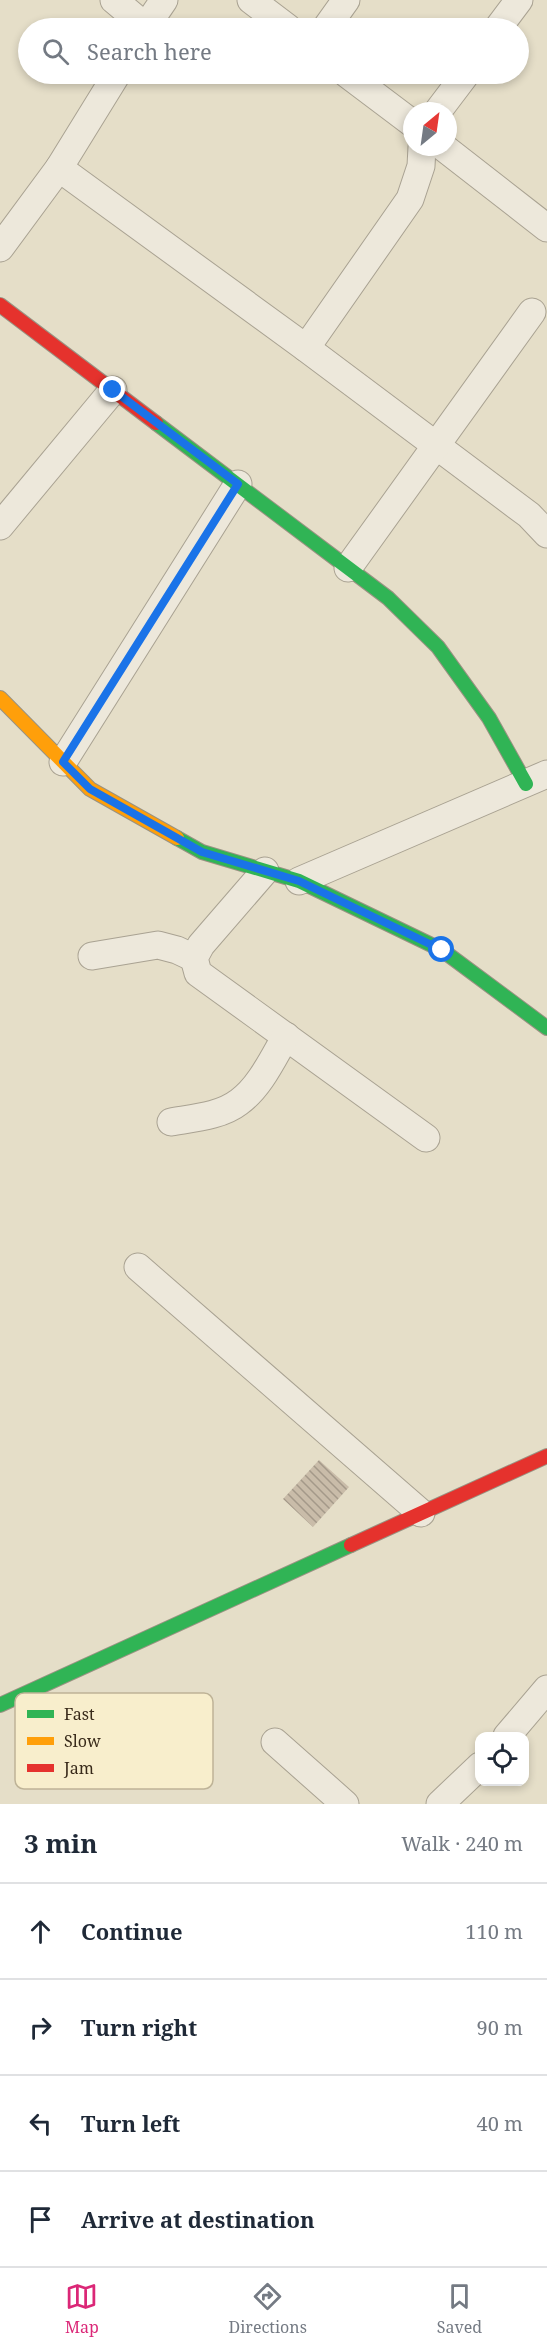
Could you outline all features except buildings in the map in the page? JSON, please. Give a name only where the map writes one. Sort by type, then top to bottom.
[{"type":"street","points":[[114,0],[134,18]]},
{"type":"street","points":[[152,18],[164,0]]},
{"type":"street","points":[[251,0],[275,18]]},
{"type":"street","points":[[333,18],[346,0]]},
{"type":"street","points":[[506,18],[519,0]]},
{"type":"street","points":[[0,248],[59,168],[111,84]]},
{"type":"street","points":[[360,84],[403,116]]},
{"type":"street","points":[[445,102],[458,84]]},
{"type":"street","points":[[306,348],[410,199],[421,166],[422,156]]},
{"type":"street","points":[[456,156],[543,216]]},
{"type":"street","points":[[59,168],[306,348],[545,527]]},
{"type":"street","points":[[0,305],[388,598],[438,647],[489,718],[537,779],[299,881]]},
{"type":"street","points":[[348,568],[532,312]]},
{"type":"street","points":[[0,526],[113,390]]},
{"type":"street","points":[[63,762],[238,484]]},
{"type":"street","points":[[0,698],[90,789],[202,852],[299,881],[442,950],[547,1028]]},
{"type":"street","points":[[265,870],[201,945],[194,958],[198,973],[426,1138]]},
{"type":"street","points":[[92,956],[158,945],[194,958]]},
{"type":"street","points":[[171,1122],[210,1116],[238,1103],[252,1089],[286,1036]]},
{"type":"street","points":[[138,1267],[421,1513]]},
{"type":"street","points":[[26,1693],[547,1456]]},
{"type":"street","points":[[511,1732],[547,1689]]},
{"type":"street","points":[[0,1705],[15,1698]]},
{"type":"street","points":[[276,1742],[345,1804]]},
{"type":"street","points":[[440,1804],[475,1771]]},
{"type":"traffic: fast","points":[[156,423],[388,598],[438,647],[489,718],[526,784]]},
{"type":"traffic: fast","points":[[177,838],[202,852],[299,881],[442,950],[547,1028]]},
{"type":"traffic: fast","points":[[26,1693],[351,1545]]},
{"type":"traffic: fast","points":[[0,1705],[15,1698]]},
{"type":"traffic: slow","points":[[0,698],[90,789],[177,838]]},
{"type":"traffic: jam","points":[[0,305],[156,423]]},
{"type":"traffic: jam","points":[[351,1545],[547,1456]]},
{"type":"route","points":[[113,390],[238,484],[63,762],[90,789],[202,852],[299,881],[442,950]]}]
